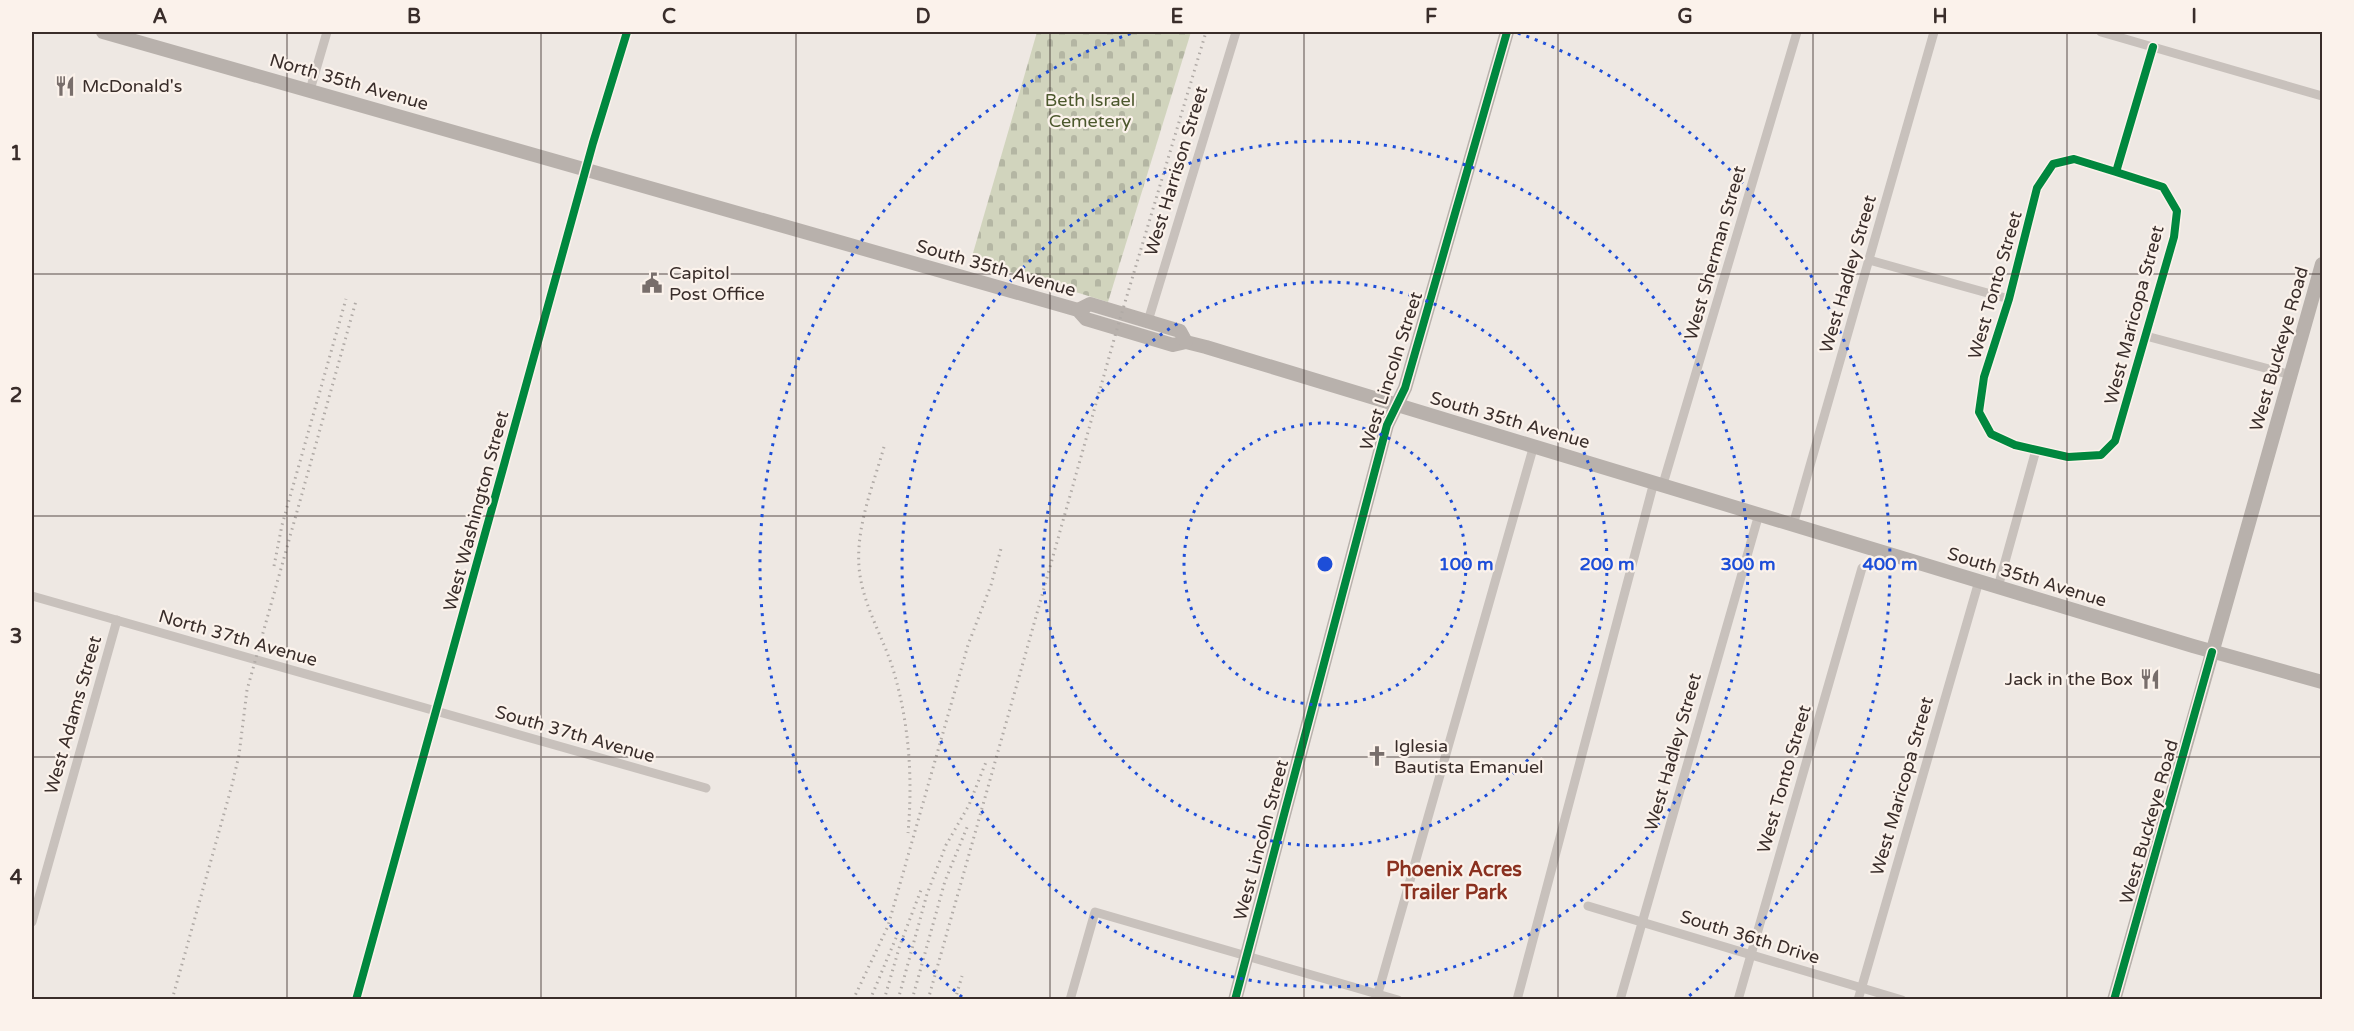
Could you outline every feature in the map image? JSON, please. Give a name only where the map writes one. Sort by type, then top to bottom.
[{"type":"main road","name":"North 35th Avenue","points":[[103,32],[586,168]]},
{"type":"main road","name":"West Lincoln Street","points":[[1235,999],[1387,425],[1405,388],[1507,32]]},
{"type":"main road","name":"South 35th Avenue","points":[[586,168],[1078,310],[1086,319],[1173,345],[1186,342],[1534,445],[2212,652],[2322,682]]},
{"type":"main road","name":"West Buckeye Road","points":[[2114,999],[2322,264]]},
{"type":"main road","points":[[1078,310],[1090,304],[1148,321],[1180,331],[1186,342]]},
{"type":"street","points":[[310,90],[327,32]]},
{"type":"street","name":"West Washington Street","points":[[356,999],[586,168],[627,32]]},
{"type":"street","name":"West Harrison Street","points":[[1148,321],[1236,32]]},
{"type":"street","name":"West Sherman Street","points":[[1517,999],[1658,483],[1797,32]]},
{"type":"street","name":"West Hadley Street","points":[[1793,525],[1934,32]]},
{"type":"street","points":[[2101,32],[2322,96]]},
{"type":"street","points":[[2116,172],[2153,47]]},
{"type":"street","name":"West Tonto Street","points":[[2036,450],[2015,445],[1991,434],[1978,412],[1984,377],[2008,299],[2037,188],[2053,164],[2074,159],[2116,172]]},
{"type":"street","name":"West Maricopa Street","points":[[2036,450],[2068,457],[2101,455],[2115,441],[2146,336],[2174,237],[2177,211],[2163,187],[2116,172]]},
{"type":"street","points":[[1869,260],[2008,299]]},
{"type":"street","points":[[2146,336],[2291,375]]},
{"type":"street","points":[[1377,997],[1534,445]]},
{"type":"street","points":[[1998,587],[2036,450]]},
{"type":"street","name":"West Hadley Street","points":[[1620,999],[1759,514]]},
{"type":"street","name":"West Tonto Street","points":[[1738,999],[1862,568]]},
{"type":"street","name":"West Maricopa Street","points":[[1858,999],[1979,581]]},
{"type":"street","name":"North 37th Avenue","points":[[32,596],[436,712]]},
{"type":"street","name":"West Adams Street","points":[[32,922],[117,620]]},
{"type":"street","name":"South 37th Avenue","points":[[436,712],[706,789]]},
{"type":"street","name":"South 36th Drive","points":[[1588,906],[1902,999]]},
{"type":"street","points":[[1070,999],[1095,912],[1247,954],[1377,997],[1398,999]]},
{"type":"green space","name":"Beth Israel Cemetery","points":[[1037,32],[1191,32],[1108,302],[971,260]]},
{"type":"railway","points":[[928,1000],[1117,329],[1206,32]]},
{"type":"railway","points":[[274,566],[282,525],[346,299]]},
{"type":"railway","points":[[172,1000],[232,785],[239,755],[247,690],[356,301]]},
{"type":"railway","points":[[884,447],[863,521],[859,567],[872,618],[888,654],[898,686],[906,728],[910,770],[908,833]]},
{"type":"railway","points":[[853,1000],[888,926],[968,645],[991,585],[1002,545]]},
{"type":"railway","points":[[898,1000],[927,894],[946,845],[969,805],[986,762]]},
{"type":"railway","points":[[912,1000],[945,881],[968,825]]},
{"type":"railway","points":[[884,1000],[900,945],[921,890]]},
{"type":"railway","points":[[870,1000],[898,933]]},
{"type":"railway","points":[[955,1000],[962,976]]},
{"type":"cycle path","points":[[356,1000],[593,143],[627,32]]},
{"type":"cycle path","points":[[1235,1000],[1387,425],[1405,388],[1507,32]]},
{"type":"cycle path","points":[[2116,172],[2074,159],[2053,164],[2037,188],[2009,299],[1984,377],[1979,412],[1991,434],[2015,445],[2068,457],[2101,455],[2115,441],[2174,237],[2177,211],[2163,187],[2116,172],[2153,47]]},
{"type":"cycle path","points":[[2114,1000],[2212,652]]},
{"type":"place","name":"McDonald's","points":[[65,86]]},
{"type":"place","name":"Capitol Post Office","points":[[652,283]]},
{"type":"place","name":"Jack in the Box","points":[[2150,679]]},
{"type":"place","name":"Iglesia Bautista Emanuel","points":[[1377,756]]},
{"type":"district","name":"Phoenix Acres Trailer Park","points":[[1454,880]]}]
